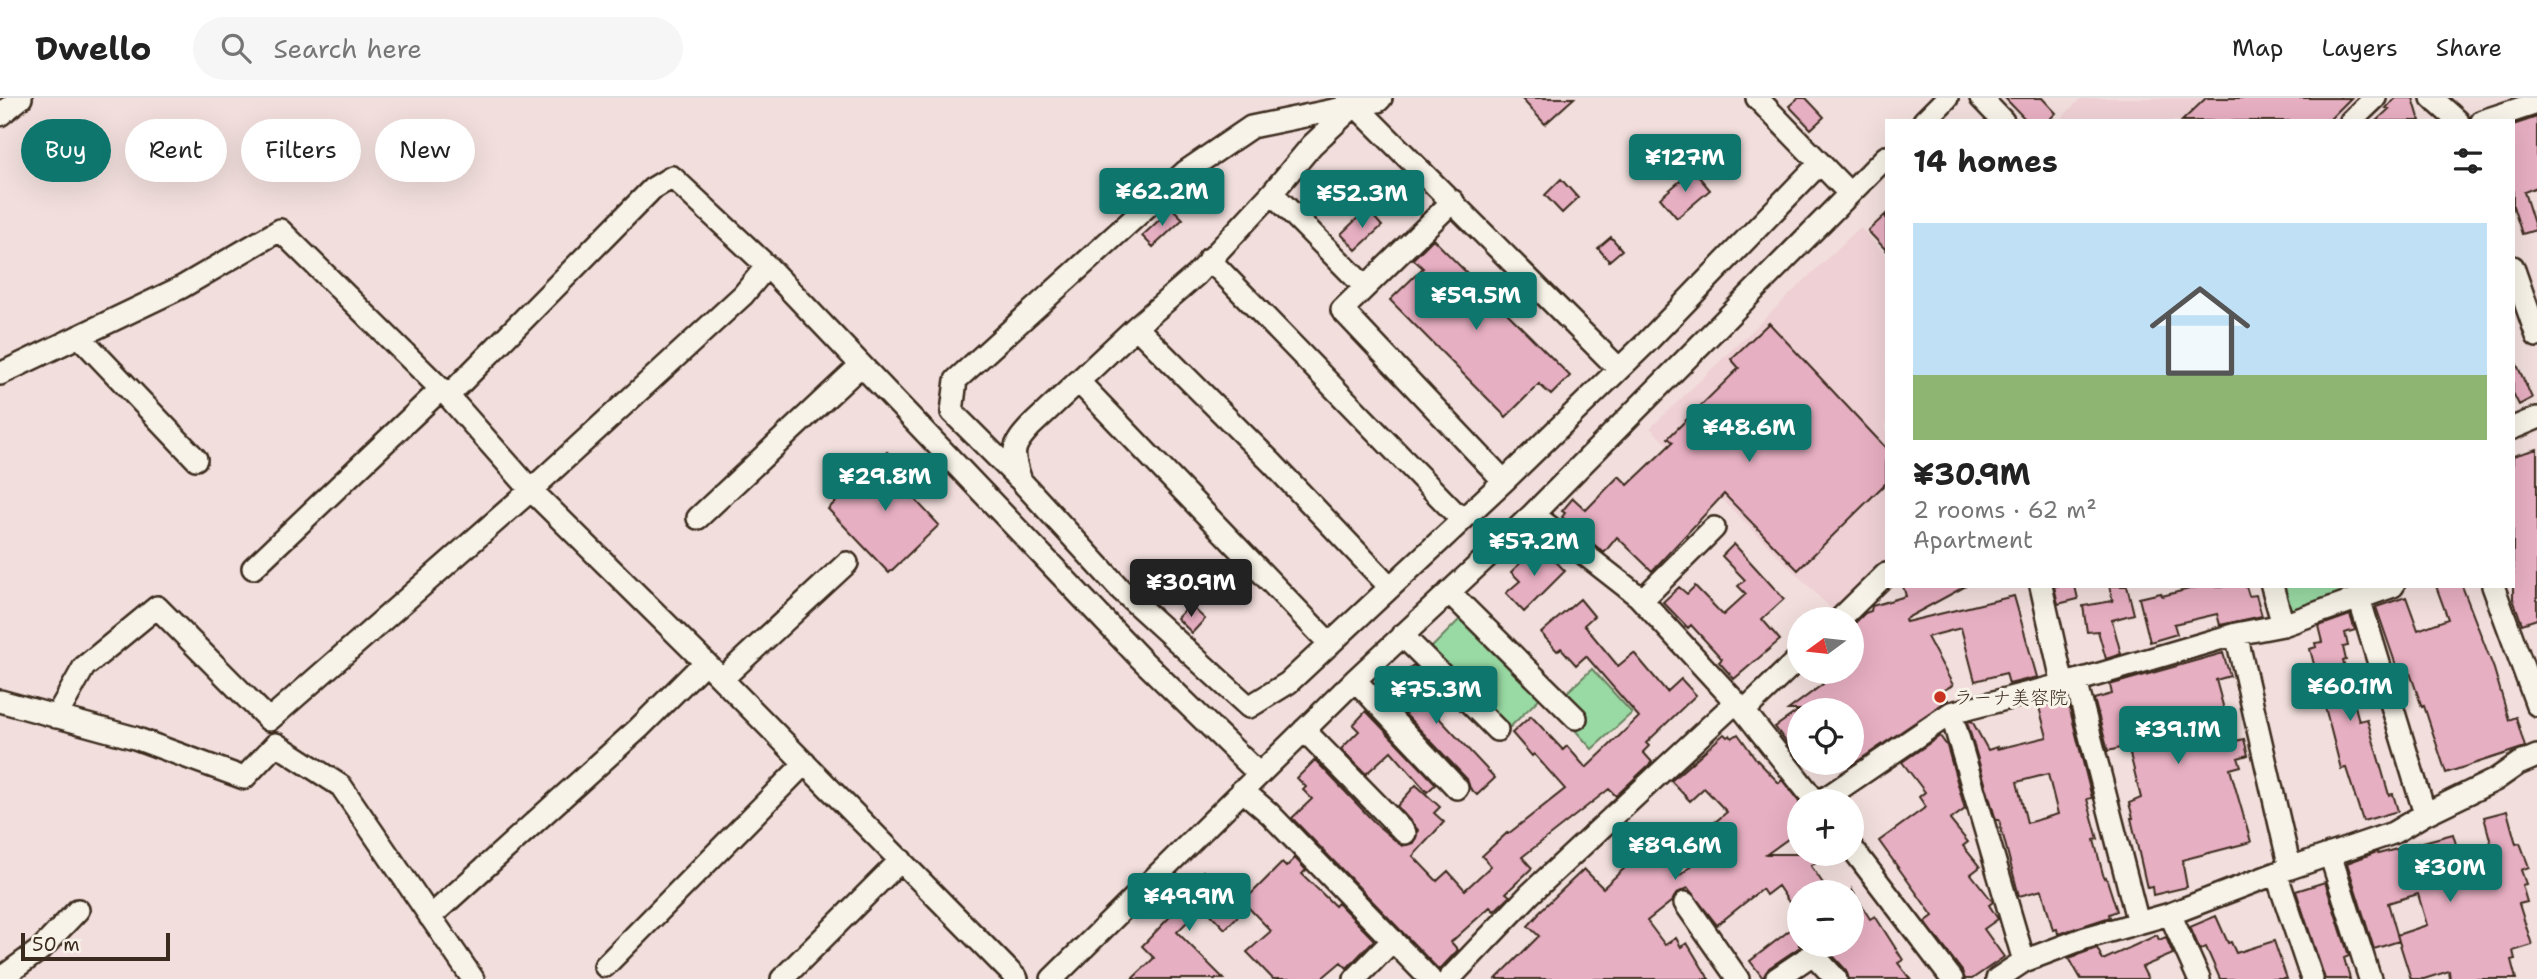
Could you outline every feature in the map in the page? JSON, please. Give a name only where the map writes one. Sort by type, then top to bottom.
[{"type":"street","points":[[0,115],[21,98]]},
{"type":"street","points":[[1381,98],[1378,101],[1351,102],[1251,127],[1185,172],[956,380],[952,412],[1021,481],[1121,590],[1249,707],[1289,683],[1504,481],[1646,343],[1820,163]]},
{"type":"street","points":[[1757,98],[1849,193]]},
{"type":"street","points":[[1926,119],[1947,98]]},
{"type":"street","points":[[1981,98],[2001,119]]},
{"type":"street","points":[[2353,119],[2375,98]]},
{"type":"street","points":[[2432,98],[2456,119]]},
{"type":"street","points":[[1021,481],[1013,458],[1019,440],[1136,327],[1196,275],[1351,102]]},
{"type":"street","points":[[1351,102],[1618,368]]},
{"type":"street","points":[[2488,119],[2537,103]]},
{"type":"street","points":[[1052,979],[1355,680],[1533,513],[1885,158]]},
{"type":"street","points":[[253,568],[445,393],[652,189],[671,177],[767,266],[1140,658],[1258,774]]},
{"type":"street","points":[[1272,193],[1365,287]]},
{"type":"street","points":[[1453,201],[1342,310],[1504,481]]},
{"type":"street","points":[[0,373],[182,287],[281,230],[445,393],[531,490],[722,679],[1017,979]]},
{"type":"street","points":[[1209,259],[1462,520]]},
{"type":"street","points":[[56,717],[84,667],[157,607],[269,720],[531,490],[743,295],[767,266]]},
{"type":"street","points":[[2515,273],[2537,336]]},
{"type":"street","points":[[1136,327],[1272,463],[1390,587]]},
{"type":"street","points":[[79,336],[195,460]]},
{"type":"street","points":[[698,518],[861,365]]},
{"type":"street","points":[[1079,382],[1330,644]]},
{"type":"street","points":[[2515,427],[2537,418]]},
{"type":"street","points":[[1533,513],[1642,600],[1739,707],[1807,789]]},
{"type":"street","points":[[1642,600],[1714,528]]},
{"type":"street","points":[[722,679],[847,563]]},
{"type":"street","points":[[1852,607],[1885,575]]},
{"type":"street","points":[[2042,588],[2138,923]]},
{"type":"street","points":[[2273,588],[2283,625]]},
{"type":"street","points":[[1837,789],[1951,712],[2070,683],[2235,634],[2283,625],[2387,588]]},
{"type":"street","points":[[2494,588],[2537,705]]},
{"type":"street","points":[[1449,592],[1576,719]]},
{"type":"street","points":[[2359,598],[2426,814]]},
{"type":"street","points":[[2235,634],[2283,871],[2312,979]]},
{"type":"street","points":[[1402,635],[1497,730]]},
{"type":"street","points":[[430,917],[639,728],[705,662]]},
{"type":"street","points":[[1449,979],[1530,894],[1739,707],[1787,668]]},
{"type":"street","points":[[1355,680],[1457,788]]},
{"type":"street","points":[[0,701],[135,738],[244,778],[276,744],[341,786],[473,979]]},
{"type":"street","points":[[1951,712],[2024,961]]},
{"type":"street","points":[[1304,730],[1405,833]]},
{"type":"street","points":[[1997,979],[2024,961],[2085,938],[2170,914],[2393,833],[2537,755]]},
{"type":"street","points":[[605,966],[805,763]]},
{"type":"street","points":[[1242,790],[1269,813],[1430,979]]},
{"type":"street","points":[[2330,855],[2370,979]]},
{"type":"street","points":[[782,979],[901,860]]},
{"type":"street","points":[[1864,864],[1952,979]]},
{"type":"street","points":[[1685,903],[1738,979]]},
{"type":"street","points":[[0,979],[41,949],[78,910]]},
{"type":"street","points":[[2170,914],[2199,979]]},
{"type":"street","points":[[1354,979],[1393,940]]},
{"type":"street","points":[[1776,979],[1813,954],[1836,979]]},
{"type":"shaded area","points":[[2081,98],[2360,98],[2339,119],[2061,119]]},
{"type":"shaded area","points":[[1860,227],[1885,254],[1885,563],[1841,607],[1829,607],[1650,428]]},
{"type":"green space","points":[[2281,588],[2356,588],[2295,611],[2285,605]]},
{"type":"green space","points":[[1466,613],[1544,694],[1505,732],[1427,652]]},
{"type":"green space","points":[[1592,669],[1632,713],[1592,749],[1574,729],[1583,721],[1562,697]]},
{"type":"building","points":[[1521,98],[1574,98],[1545,124]]},
{"type":"building","points":[[1798,98],[1806,98],[1824,117],[1811,129],[1789,106]]},
{"type":"building","points":[[2005,98],[2042,98],[2056,113],[2050,119],[2025,119]]},
{"type":"building","points":[[2206,98],[2351,98],[2330,119],[2184,119]]},
{"type":"building","points":[[2395,98],[2413,98],[2419,119],[2378,119],[2389,109],[2386,108]]},
{"type":"building","points":[[2537,117],[2537,187],[2524,192],[2536,230],[2522,234],[2515,212],[2515,124]]},
{"type":"building","points":[[1693,170],[1710,190],[1677,218],[1660,198]]},
{"type":"building","points":[[1561,179],[1578,198],[1562,213],[1545,195]]},
{"type":"building","points":[[1172,208],[1183,219],[1153,247],[1142,236]]},
{"type":"building","points":[[1367,209],[1382,226],[1356,250],[1341,234]]},
{"type":"building","points":[[1885,215],[1885,249],[1868,231]]},
{"type":"building","points":[[1611,237],[1622,250],[1609,261],[1598,248]]},
{"type":"building","points":[[1433,239],[1570,376],[1551,395],[1539,384],[1506,417],[1390,300],[1423,268],[1413,259]]},
{"type":"building","points":[[1769,323],[1885,447],[1885,484],[1798,570],[1724,494],[1652,571],[1617,537],[1604,553],[1562,517],[1565,513],[1562,511],[1573,498],[1586,510],[1619,476],[1628,485],[1673,442],[1668,438],[1739,368],[1731,359]]},
{"type":"building","points":[[2515,360],[2532,398],[2519,405],[2515,397]]},
{"type":"building","points":[[2537,449],[2537,619],[2522,624],[2513,599],[2515,455]]},
{"type":"building","points":[[887,452],[918,485],[909,493],[939,525],[889,573],[828,509]]},
{"type":"building","points":[[1734,544],[1784,599],[1762,619],[1780,640],[1734,679],[1719,662],[1722,659],[1691,625],[1688,628],[1663,602],[1679,587],[1687,594],[1695,586],[1723,615],[1746,594],[1738,586],[1745,580],[1722,556]]},
{"type":"building","points":[[1536,548],[1540,552],[1544,549],[1565,571],[1524,612],[1506,593],[1520,581],[1511,572]]},
{"type":"building","points":[[1904,588],[1962,588],[1905,619],[1906,622],[2014,596],[2037,677],[2009,684],[2006,673],[1975,681],[1961,628],[1927,637],[1953,685],[1942,691],[1948,700],[1864,757],[1864,698],[1804,698],[1823,684],[1864,684],[1864,614],[1871,611],[1872,606],[1906,596]]},
{"type":"building","points":[[2054,588],[2075,588],[2078,599],[2058,604]]},
{"type":"building","points":[[2110,588],[2128,588],[2134,614],[2112,620],[2121,654],[2106,659],[2098,631],[2087,632],[2083,606],[2113,601]]},
{"type":"building","points":[[2193,588],[2247,588],[2249,596],[2256,595],[2262,616],[2220,625],[2217,614],[2174,624],[2177,634],[2150,642],[2139,598],[2161,593],[2162,596]]},
{"type":"building","points":[[2437,588],[2463,588],[2494,669],[2509,720],[2516,717],[2525,747],[2446,773],[2409,670],[2399,674],[2376,607],[2406,597],[2418,630],[2448,619]]},
{"type":"building","points":[[1580,599],[1594,616],[1584,625],[1618,666],[1634,653],[1667,692],[1681,679],[1696,695],[1646,743],[1649,746],[1643,752],[1652,762],[1616,796],[1609,789],[1522,857],[1532,868],[1506,893],[1510,896],[1494,911],[1490,907],[1451,942],[1458,950],[1439,970],[1292,818],[1312,799],[1297,778],[1315,760],[1378,826],[1402,846],[1414,843],[1418,830],[1397,806],[1416,785],[1440,807],[1434,813],[1444,822],[1413,856],[1437,881],[1448,871],[1465,890],[1491,866],[1482,856],[1507,833],[1565,789],[1512,733],[1531,716],[1563,750],[1567,746],[1586,768],[1639,717],[1586,656],[1576,665],[1561,648],[1557,651],[1541,633]]},
{"type":"building","points":[[1190,605],[1205,619],[1192,633],[1177,618]]},
{"type":"building","points":[[2350,615],[2355,630],[2345,633],[2348,646],[2343,647],[2346,660],[2343,661],[2359,721],[2367,719],[2389,795],[2393,794],[2398,811],[2363,821],[2346,768],[2341,769],[2310,649],[2316,647],[2315,643],[2323,642],[2319,626]]},
{"type":"building","points":[[2223,653],[2230,676],[2216,680],[2225,713],[2229,712],[2236,741],[2244,739],[2248,755],[2238,758],[2241,766],[2230,769],[2251,842],[2182,860],[2187,887],[2153,895],[2152,887],[2147,888],[2131,818],[2129,803],[2141,798],[2128,746],[2108,751],[2094,699],[2112,694],[2110,685]]},
{"type":"building","points":[[1414,665],[1439,690],[1425,703],[1495,778],[1477,795],[1470,788],[1467,779],[1384,692]]},
{"type":"building","points":[[2060,701],[2062,707],[2069,706],[2092,798],[2087,799],[2098,839],[2094,840],[2104,878],[2106,877],[2117,911],[2109,914],[2110,917],[2058,934],[2057,929],[2053,930],[2042,890],[2019,896],[1999,820],[1996,820],[1967,722],[1972,721],[1988,750],[1997,749],[2047,737],[2039,707]],"holes":[[[2048,774],[2058,814],[2027,823],[2017,782]]]},
{"type":"building","points":[[1366,711],[1436,784],[1427,792],[1391,751],[1366,774],[1341,749],[1359,731],[1353,725]]},
{"type":"building","points":[[1787,718],[1787,743],[1775,727]]},
{"type":"building","points":[[1724,734],[1732,738],[1738,734],[1756,759],[1779,783],[1782,780],[1789,789],[1787,840],[1767,854],[1787,854],[1787,866],[1811,866],[1821,880],[1787,880],[1787,899],[1778,886],[1766,895],[1762,889],[1717,925],[1688,888],[1677,893],[1672,901],[1647,921],[1665,945],[1676,938],[1681,947],[1687,943],[1709,979],[1496,979],[1539,936],[1528,926],[1538,913],[1584,869],[1603,888],[1628,865],[1620,855],[1640,836],[1678,877],[1725,838],[1714,823],[1727,812],[1704,788],[1690,801],[1671,781]]},
{"type":"building","points":[[1940,736],[1947,746],[1965,809],[1950,820],[1968,842],[1963,846],[1980,867],[1971,874],[1993,902],[1989,905],[1998,919],[1984,929],[2004,957],[1972,979],[1965,979],[1962,971],[1925,922],[1933,916],[1879,841],[1926,807],[1919,797],[1925,792],[1902,762]]},
{"type":"building","points":[[2507,811],[2516,844],[2520,843],[2529,867],[2521,870],[2526,884],[2522,885],[2527,902],[2519,904],[2532,945],[2513,951],[2515,959],[2511,960],[2516,979],[2450,979],[2449,971],[2424,979],[2411,979],[2399,941],[2374,949],[2347,863],[2377,852],[2378,854],[2453,834],[2460,858],[2492,847],[2484,817]],"holes":[[[2418,894],[2427,925],[2397,935],[2388,903]]]},
{"type":"building","points":[[1295,858],[1306,870],[1302,874],[1335,906],[1338,903],[1374,940],[1347,968],[1341,962],[1321,979],[1273,979],[1247,952],[1271,931],[1243,902],[1282,863],[1286,867]]},
{"type":"building","points":[[1203,871],[1223,891],[1226,887],[1246,908],[1225,929],[1203,906],[1177,932],[1224,979],[1132,979],[1154,958],[1142,946],[1184,902],[1178,896]]},
{"type":"building","points":[[2325,882],[2349,956],[2344,958],[2350,979],[2325,979],[2296,891]]},
{"type":"building","points":[[1864,909],[1870,919],[1875,916],[1903,960],[1898,963],[1910,979],[1849,979],[1846,970],[1834,957],[1864,957]]},
{"type":"building","points":[[2216,916],[2228,943],[2231,942],[2236,953],[2274,941],[2287,979],[2220,979],[2206,947],[2200,950],[2190,927]]},
{"type":"building","points":[[1787,932],[1787,956],[1769,968],[1763,978],[1750,961]]},
{"type":"building","points":[[2157,935],[2159,940],[2166,937],[2173,954],[2142,967],[2148,979],[2081,979],[2069,958],[2097,948],[2103,960]]},
{"type":"place","name":"ラーナ美容院","points":[[1940,697]]}]
